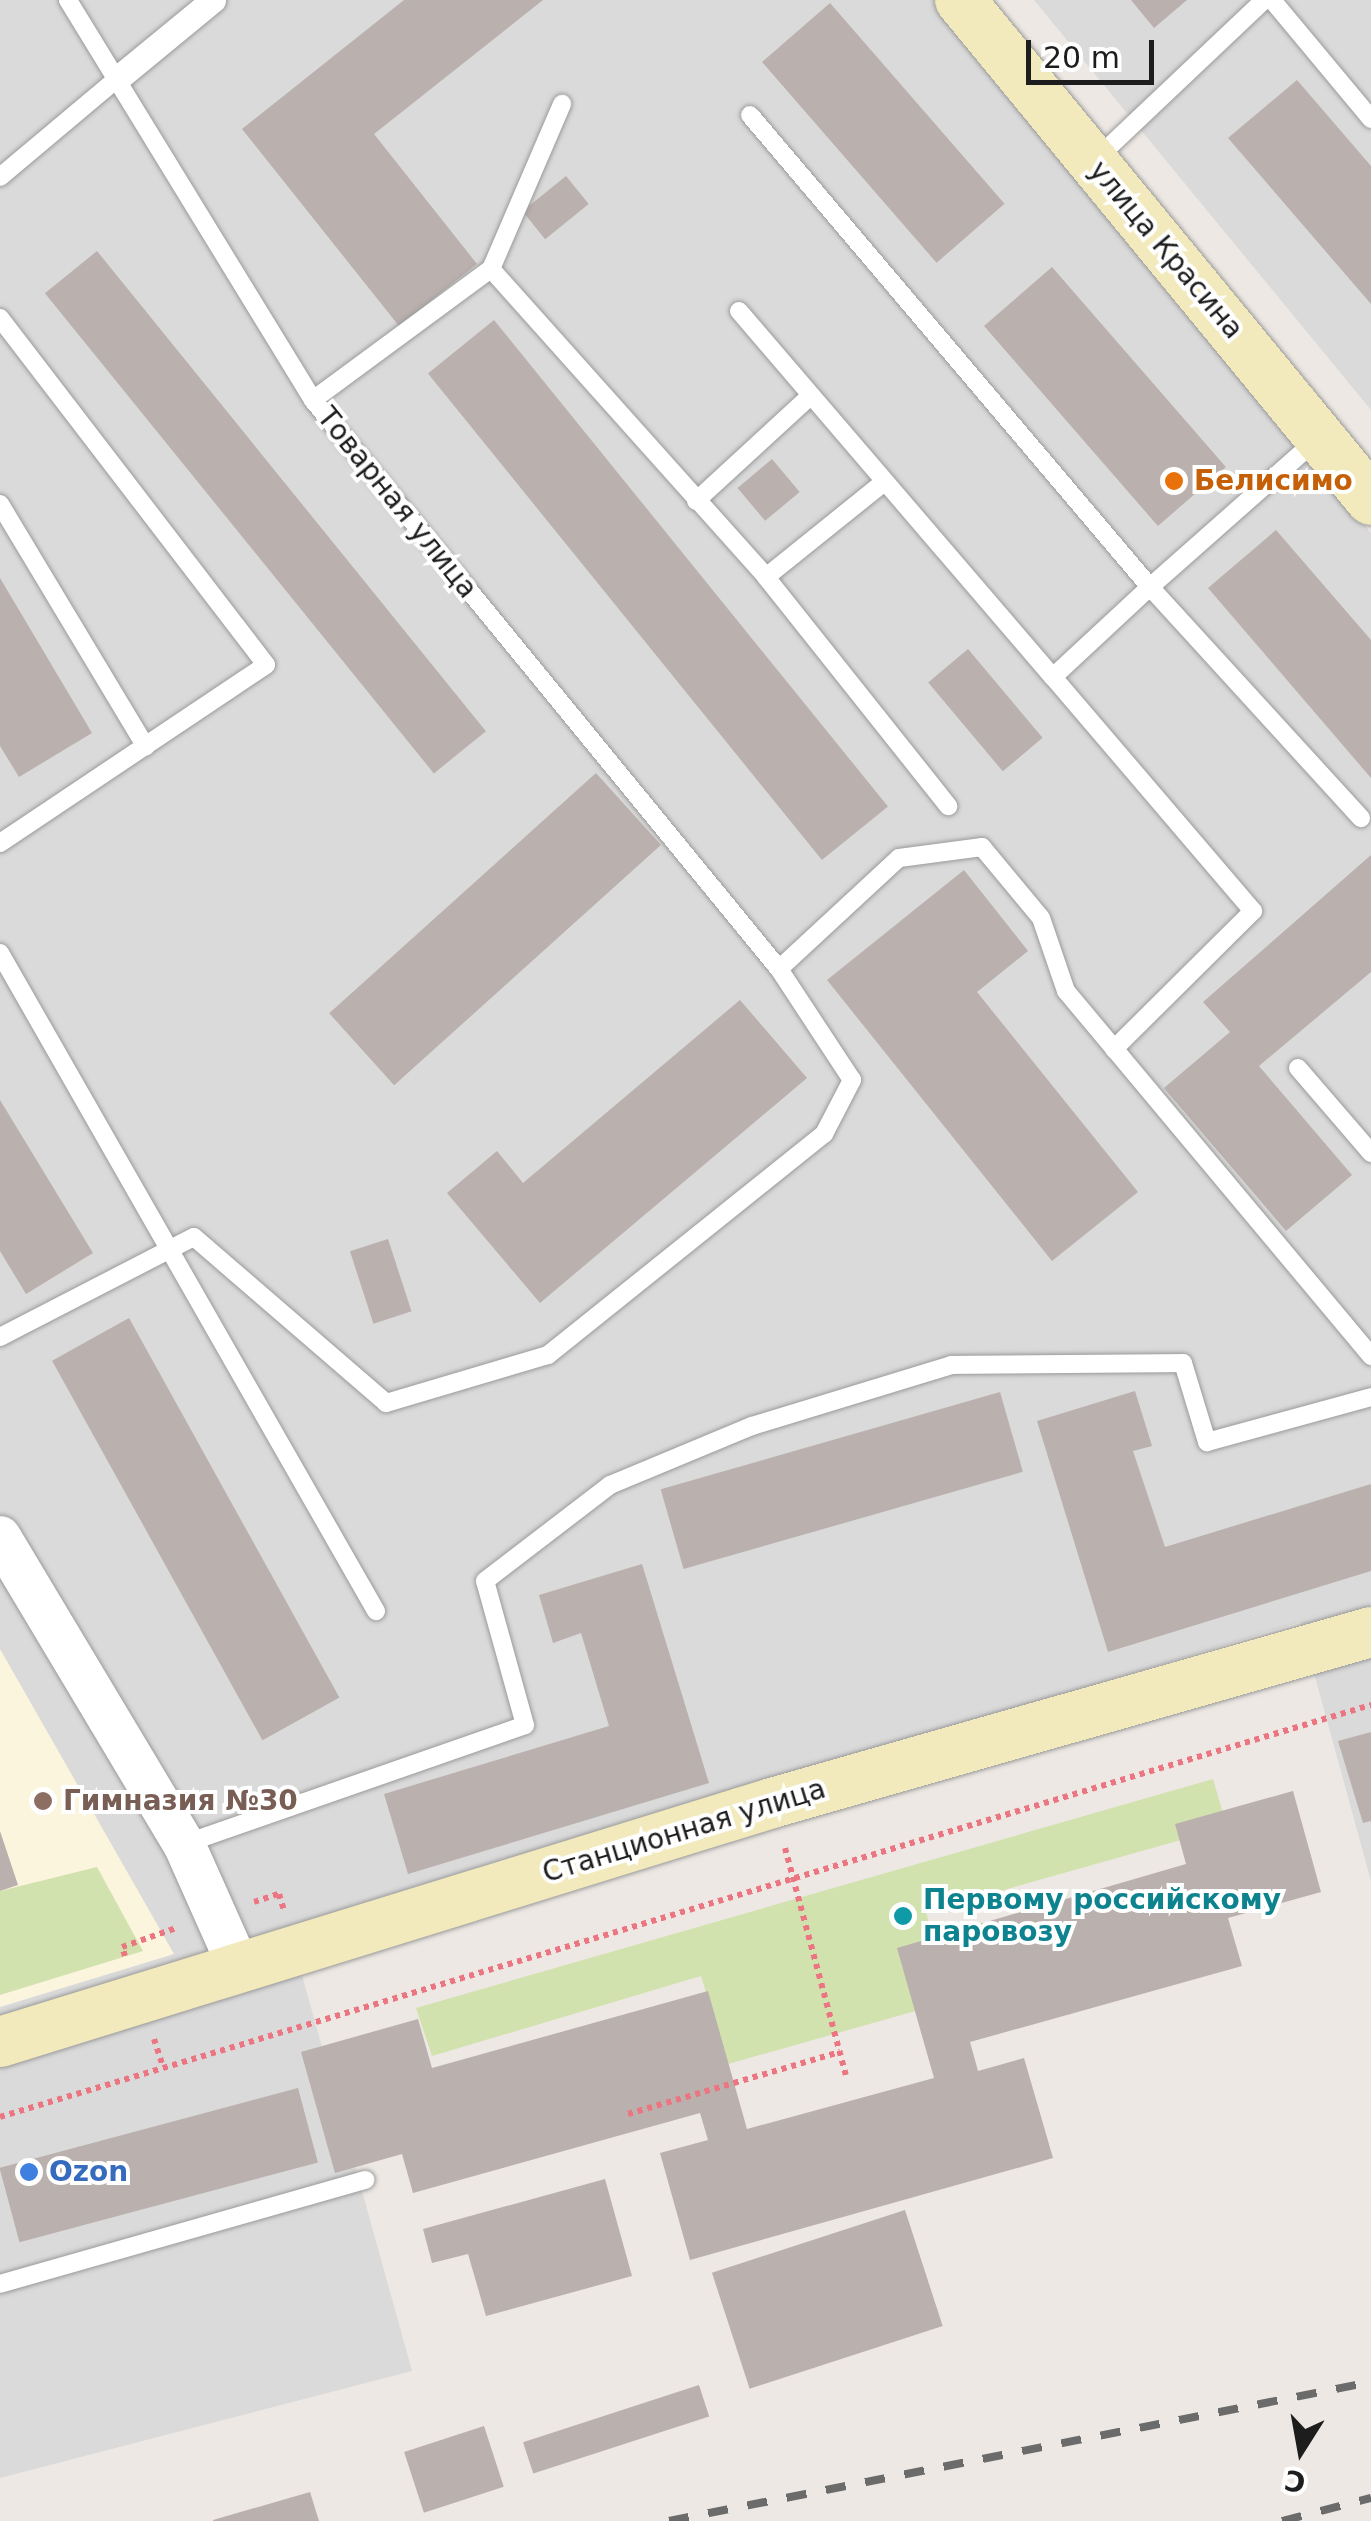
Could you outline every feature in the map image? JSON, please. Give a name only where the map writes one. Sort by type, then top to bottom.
[{"type":"main road","name":"улица Красина","points":[[960,0],[1371,500]]},
{"type":"main road","name":"Станционная улица","points":[[0,2042],[722,1818],[1371,1632]]},
{"type":"street","points":[[118,78],[213,0]]},
{"type":"street","points":[[0,1537],[184,1844],[240,1970]]},
{"type":"lane","name":"Товарная улица","points":[[68,0],[313,400],[778,969],[852,1080],[824,1134],[548,1354],[386,1403],[194,1237],[170,1249]]},
{"type":"lane","points":[[1092,162],[1264,0]]},
{"type":"lane","points":[[1272,0],[1371,119]]},
{"type":"lane","points":[[0,177],[118,78]]},
{"type":"lane","points":[[313,400],[491,269],[562,104]]},
{"type":"lane","points":[[750,115],[1150,588],[1361,818]]},
{"type":"lane","points":[[491,269],[766,577],[948,806]]},
{"type":"lane","points":[[739,312],[808,398],[1254,912],[1114,1049]]},
{"type":"lane","points":[[0,318],[266,665],[0,843]]},
{"type":"lane","points":[[696,502],[808,398]]},
{"type":"lane","points":[[1052,677],[1320,436]]},
{"type":"lane","points":[[766,577],[884,482]]},
{"type":"lane","points":[[0,504],[146,747]]},
{"type":"lane","points":[[778,969],[899,858],[982,847],[1041,918],[1066,991],[1371,1356]]},
{"type":"lane","points":[[0,952],[376,1611]]},
{"type":"lane","points":[[1298,1068],[1371,1153]]},
{"type":"lane","points":[[0,1338],[170,1249]]},
{"type":"lane","points":[[184,1844],[525,1726],[485,1581],[610,1485],[752,1426],[952,1365],[1008,1362],[1183,1363],[1207,1442],[1371,1397]]},
{"type":"lane","points":[[0,2284],[366,2180]]},
{"type":"path","points":[[0,2118],[1371,1705]]},
{"type":"path","points":[[800,1898],[846,2075]]},
{"type":"path","points":[[628,2114],[840,2052]]},
{"type":"shaded area","points":[[0,0],[936,0],[1371,533],[1371,1881],[1300,1622],[290,1932],[412,2371],[0,2478]]},
{"type":"shaded area","points":[[1034,0],[1371,0],[1371,410]]},
{"type":"shaded area","name":"Гимназия №30","points":[[0,1649],[174,1954],[0,2007]]},
{"type":"green space","points":[[1213,1779],[1227,1827],[926,1912],[951,2001],[728,2064],[701,1976],[432,2056],[416,2008]]},
{"type":"green space","points":[[97,1867],[143,1951],[0,1995],[0,1891]]},
{"type":"building","points":[[404,0],[543,0],[374,134],[477,264],[399,326],[242,129]]},
{"type":"building","points":[[1131,0],[1187,0],[1154,28]]},
{"type":"building","points":[[830,3],[1005,204],[937,263],[762,62]]},
{"type":"building","points":[[1297,80],[1371,166],[1371,304],[1228,138]]},
{"type":"building","points":[[566,176],[589,204],[545,239],[522,211]]},
{"type":"building","points":[[97,251],[486,731],[434,773],[45,293]]},
{"type":"building","points":[[1052,267],[1226,467],[1158,526],[984,326]]},
{"type":"building","points":[[494,320],[888,806],[822,860],[428,373]]},
{"type":"building","points":[[772,459],[800,492],[765,521],[738,488]]},
{"type":"building","points":[[1276,530],[1371,640],[1371,778],[1208,588]]},
{"type":"building","points":[[0,578],[92,733],[19,777],[0,746]]},
{"type":"building","points":[[968,649],[1043,738],[1003,771],[928,682]]},
{"type":"building","points":[[596,773],[661,845],[394,1085],[329,1013]]},
{"type":"building","points":[[1371,855],[1371,972],[1259,1066],[1352,1175],[1286,1231],[1164,1088],[1230,1032],[1203,1002]]},
{"type":"building","points":[[964,870],[1028,951],[977,992],[1138,1192],[1052,1261],[827,980]]},
{"type":"building","points":[[740,1000],[807,1078],[540,1303],[447,1193],[497,1151],[523,1183]]},
{"type":"building","points":[[0,1100],[93,1253],[26,1294],[0,1251]]},
{"type":"building","points":[[388,1239],[411,1311],[373,1324],[350,1251]]},
{"type":"building","points":[[129,1318],[339,1698],[262,1740],[52,1361]]},
{"type":"building","points":[[1135,1391],[1152,1446],[1133,1451],[1165,1547],[1371,1484],[1371,1571],[1108,1652],[1037,1421]]},
{"type":"building","points":[[1000,1392],[1023,1472],[684,1569],[661,1489]]},
{"type":"building","points":[[642,1564],[709,1783],[408,1874],[384,1794],[609,1726],[581,1633],[553,1643],[539,1595]]},
{"type":"building","points":[[1371,1732],[1371,1821],[1363,1823],[1338,1741]]},
{"type":"building","points":[[1293,1791],[1321,1892],[1228,1918],[1242,1966],[970,2042],[978,2071],[1024,2058],[1053,2158],[690,2260],[660,2153],[708,2140],[700,2113],[413,2193],[402,2154],[335,2173],[301,2052],[418,2019],[432,2068],[708,1991],[747,2129],[934,2078],[897,1948],[1186,1864],[1175,1824]]},
{"type":"building","points":[[0,1831],[18,1885],[0,1891]]},
{"type":"building","points":[[298,2088],[318,2162],[19,2242],[0,2168]]},
{"type":"building","points":[[605,2179],[632,2276],[486,2316],[468,2254],[432,2263],[423,2229]]},
{"type":"building","points":[[905,2210],[943,2326],[750,2389],[712,2273]]},
{"type":"building","points":[[699,2385],[709,2416],[533,2474],[523,2442]]},
{"type":"building","points":[[484,2426],[504,2487],[424,2513],[404,2452]]},
{"type":"building","points":[[310,2492],[319,2521],[213,2521],[213,2520]]},
{"type":"railway","points":[[669,2521],[1371,2382]]},
{"type":"railway","points":[[1282,2521],[1371,2498]]},
{"type":"place","name":"Белисимо","points":[[1174,481]]},
{"type":"place","name":"Гимназия №30","points":[[43,1801]]},
{"type":"place","name":"Первому российскому паровозу","points":[[903,1916]]},
{"type":"place","name":"Ozon","points":[[29,2172]]}]
